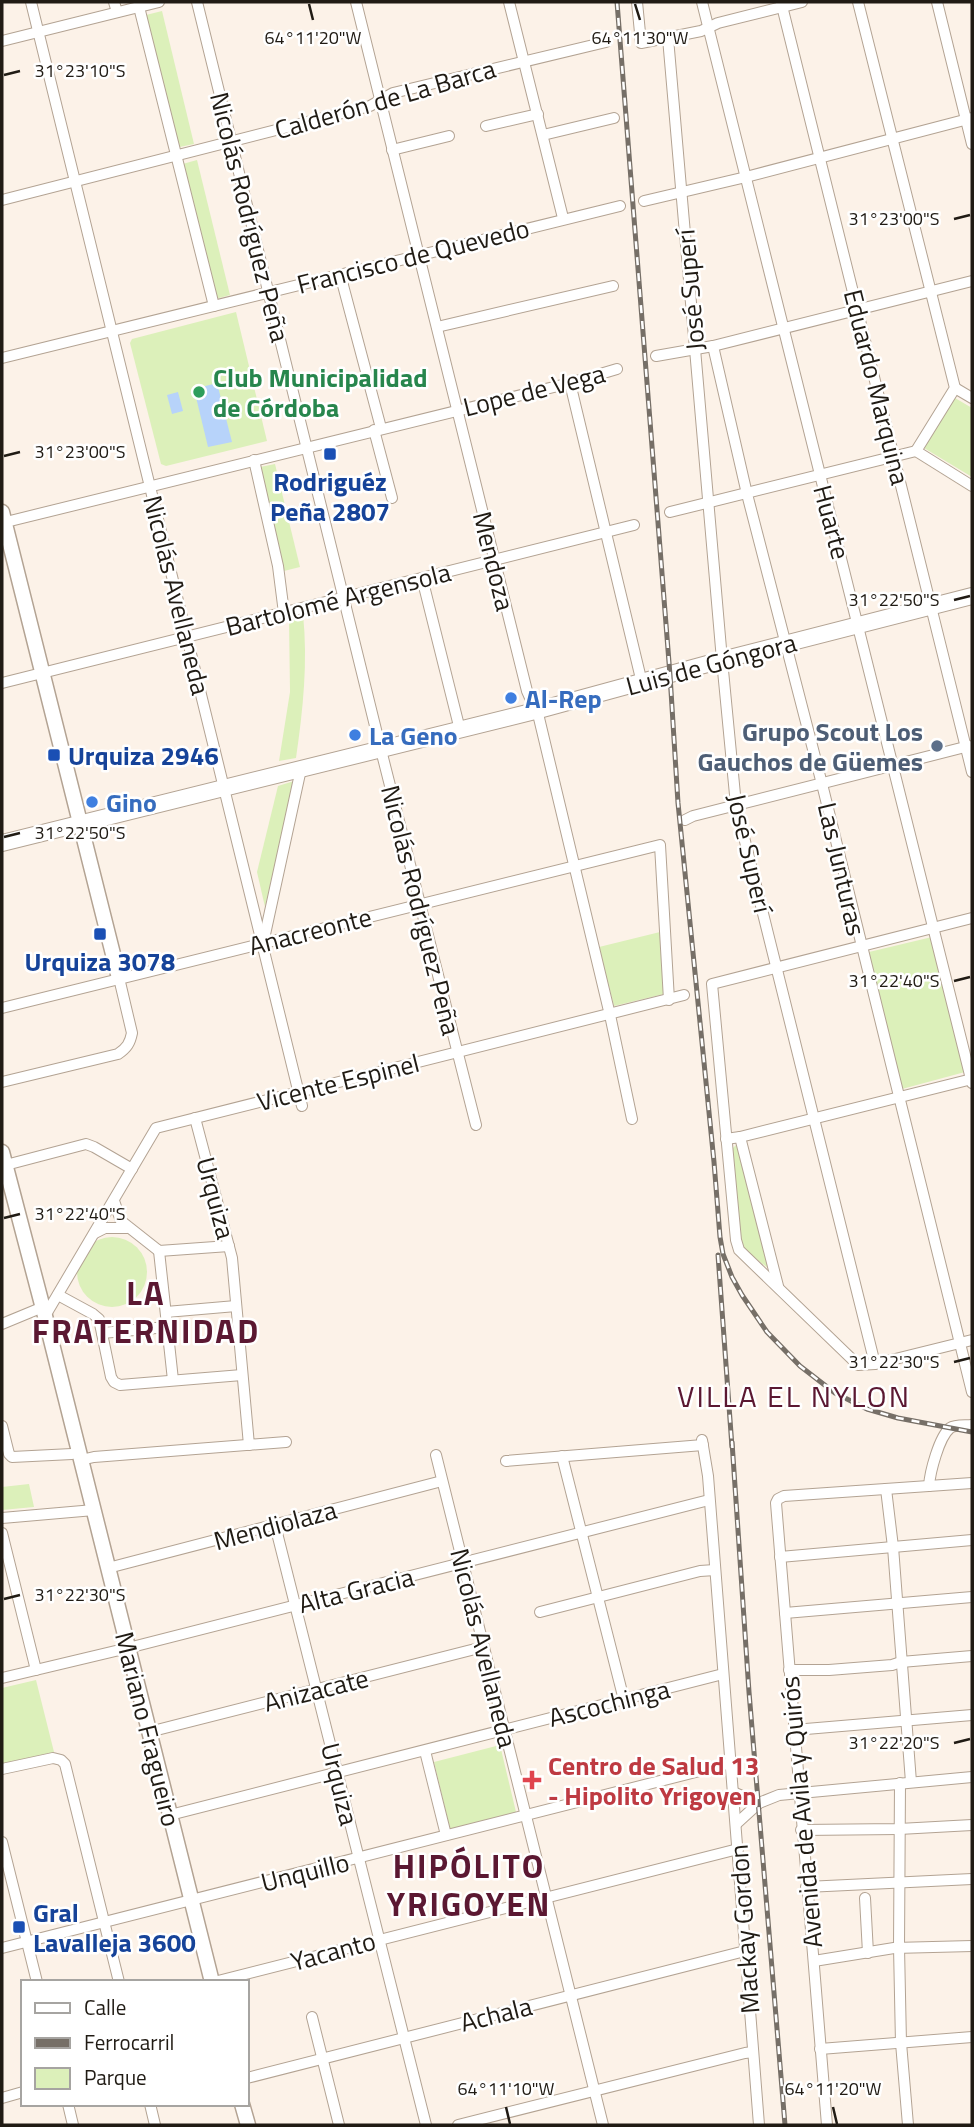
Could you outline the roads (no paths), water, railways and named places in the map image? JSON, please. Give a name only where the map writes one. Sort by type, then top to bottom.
[{"type":"main road","points":[[3,519],[119,978]]},
{"type":"main road","name":"Luis de Góngora","points":[[2,844],[535,711],[972,596]]},
{"type":"main road","name":"Mariano Fragueiro","points":[[3,1161],[44,1312],[77,1457],[94,1510],[212,1980]]},
{"type":"main road","points":[[243,2106],[248,2125]]},
{"type":"street","name":"Nicolás Avellaneda","points":[[31,2],[302,1106]]},
{"type":"street","points":[[2,41],[116,7],[139,7],[153,2]]},
{"type":"street","name":"Nicolás Rodríguez Peña","points":[[197,2],[475,1125]]},
{"type":"street","name":"Mendoza","points":[[356,2],[527,691],[539,718],[632,1119]]},
{"type":"street","points":[[509,2],[563,218]]},
{"type":"street","points":[[637,2],[640,43],[709,27],[782,4],[802,2]]},
{"type":"street","name":"Huarte","points":[[702,2],[972,1080]]},
{"type":"street","points":[[858,2],[955,388],[972,398]]},
{"type":"street","points":[[937,2],[969,119],[972,144]]},
{"type":"street","name":"Eduardo Marquina","points":[[782,4],[893,456],[969,746],[972,772]]},
{"type":"street","points":[[139,7],[214,306]]},
{"type":"street","name":"José Superí","points":[[668,38],[736,805],[875,1364]]},
{"type":"street","name":"Calderón de La Barca","points":[[2,200],[370,106],[393,93],[606,42]]},
{"type":"street","points":[[486,126],[538,114]]},
{"type":"street","points":[[543,135],[614,118]]},
{"type":"street","points":[[644,201],[969,119]]},
{"type":"street","points":[[393,150],[449,135]]},
{"type":"street","name":"Francisco de Quevedo","points":[[2,358],[620,205]]},
{"type":"street","points":[[340,274],[392,498]]},
{"type":"street","points":[[656,356],[713,346],[972,281]]},
{"type":"street","points":[[437,327],[613,286]]},
{"type":"street","name":"Las Junturas","points":[[713,346],[747,494],[822,784],[972,1392]]},
{"type":"street","name":"Lope de Vega","points":[[3,519],[151,486],[570,383],[617,369]]},
{"type":"street","points":[[570,383],[642,683]]},
{"type":"street","points":[[916,451],[955,388]]},
{"type":"street","points":[[670,512],[916,451],[972,485]]},
{"type":"street","points":[[254,460],[278,566],[285,613]]},
{"type":"street","name":"Bartolomé Argensola","points":[[2,684],[634,525]]},
{"type":"street","points":[[422,578],[460,730]]},
{"type":"street","points":[[685,820],[969,746]]},
{"type":"street","points":[[263,943],[301,769]]},
{"type":"street","name":"Anacreonte","points":[[2,1008],[660,845],[669,1000]]},
{"type":"street","points":[[972,918],[712,984],[737,1245],[743,1254],[858,1365],[875,1364],[972,1340]]},
{"type":"street","points":[[2,1082],[118,1054],[126,1049],[132,1033],[119,978]]},
{"type":"street","name":"Vicente Espinel","points":[[132,1169],[156,1128],[684,995]]},
{"type":"street","points":[[726,1139],[972,1080]]},
{"type":"street","name":"Urquiza","points":[[195,1118],[229,1246],[249,1445]]},
{"type":"street","points":[[740,1137],[778,1288]]},
{"type":"street","points":[[2,1324],[44,1312],[58,1295],[132,1169],[86,1144],[3,1161]]},
{"type":"street","points":[[114,1201],[121,1221],[159,1251],[229,1246]]},
{"type":"street","points":[[94,1233],[105,1228],[128,1228]]},
{"type":"street","points":[[159,1251],[173,1380]]},
{"type":"street","points":[[58,1295],[99,1319],[111,1377],[120,1385],[242,1375]]},
{"type":"street","points":[[166,1312],[236,1306]]},
{"type":"street","points":[[102,1333],[167,1327]]},
{"type":"street","points":[[2,1426],[12,1457],[77,1457],[286,1441]]},
{"type":"street","points":[[929,1486],[932,1466],[947,1432],[954,1426],[971,1426]]},
{"type":"street","name":"Mackay Gordon","points":[[562,1456],[702,1442],[708,1476],[759,2125]]},
{"type":"street","name":"Nicolás Avellaneda","points":[[436,1455],[603,2125]]},
{"type":"street","points":[[506,1461],[562,1456],[624,1700]]},
{"type":"street","name":"Mendiolaza","points":[[108,1569],[442,1481]]},
{"type":"street","points":[[908,2125],[901,2043],[898,1882],[899,1829],[906,1783],[906,1719],[886,1489],[972,1483]]},
{"type":"street","name":"Avenida de Avila y Quirós","points":[[827,2125],[776,1503],[784,1496],[886,1489]]},
{"type":"street","name":"Alta Gracia","points":[[2,1678],[709,1500]]},
{"type":"street","points":[[2,1518],[94,1510]]},
{"type":"street","name":"Urquiza","points":[[275,1525],[426,2125]]},
{"type":"street","points":[[2,1533],[36,1670]]},
{"type":"street","points":[[780,1557],[972,1540]]},
{"type":"street","points":[[540,1612],[700,1571],[715,1570]]},
{"type":"street","points":[[785,1613],[972,1597]]},
{"type":"street","name":"Anizacate","points":[[149,1732],[483,1647]]},
{"type":"street","points":[[789,1670],[828,1671],[972,1656]]},
{"type":"street","name":"Ascochinga","points":[[170,1815],[723,1674]]},
{"type":"street","points":[[794,1730],[972,1715]]},
{"type":"street","points":[[425,1751],[446,1835]]},
{"type":"street","points":[[2,1769],[53,1758],[65,1764],[119,1980]]},
{"type":"street","name":"Unquillo","points":[[2,1948],[731,1763]]},
{"type":"street","points":[[736,1824],[759,1803],[779,1796],[972,1777]]},
{"type":"street","points":[[733,1792],[759,1803]]},
{"type":"street","points":[[801,1830],[972,1825]]},
{"type":"street","points":[[2,1842],[36,1980]]},
{"type":"street","name":"Yacanto","points":[[221,1980],[738,1849]]},
{"type":"street","points":[[806,1887],[972,1879]]},
{"type":"street","points":[[865,1898],[868,1953]]},
{"type":"street","points":[[814,1961],[899,1947],[972,1946]]},
{"type":"street","name":"Achala","points":[[248,2078],[746,1951]]},
{"type":"street","points":[[312,2017],[339,2125]]},
{"type":"street","points":[[820,2049],[972,2037]]},
{"type":"street","points":[[458,2125],[753,2052]]},
{"type":"street","points":[[2,2098],[21,2093]]},
{"type":"street","points":[[68,2106],[73,2125]]},
{"type":"street","points":[[150,2106],[155,2125]]},
{"type":"water","points":[[217,383],[232,442],[208,447],[194,389]]},
{"type":"water","points":[[178,392],[183,411],[172,414],[167,395]]},
{"type":"railway","points":[[617,2],[678,803],[723,1254],[742,1295],[767,1332],[800,1366],[835,1393],[867,1409],[898,1418],[972,1432]]},
{"type":"railway","points":[[718,1255],[732,1447]]},
{"type":"railway","points":[[732,1444],[749,1692],[785,2125]]},
{"type":"place","name":"Club Municipalidad de Córdoba","points":[[199,392]]},
{"type":"place","name":"Rodriguéz Peña 2807","points":[[330,454]]},
{"type":"place","name":"Al-Rep","points":[[511,698]]},
{"type":"place","name":"La Geno","points":[[355,735]]},
{"type":"place","name":"Grupo Scout Los Gauchos de Güemes","points":[[937,746]]},
{"type":"place","name":"Urquiza 2946","points":[[54,755]]},
{"type":"place","name":"Gino","points":[[92,802]]},
{"type":"place","name":"Urquiza 3078","points":[[100,934]]},
{"type":"place","name":"Centro de Salud 13 - Hipolito Yrigoyen","points":[[532,1780]]},
{"type":"place","name":"Gral Lavalleja 3600","points":[[19,1927]]},
{"type":"district","name":"LA FRATERNIDAD","points":[[146,1312]]},
{"type":"district","name":"VILLA EL NYLON","points":[[794,1396]]},
{"type":"district","name":"HIPÓLITO YRIGOYEN","points":[[469,1885]]}]
